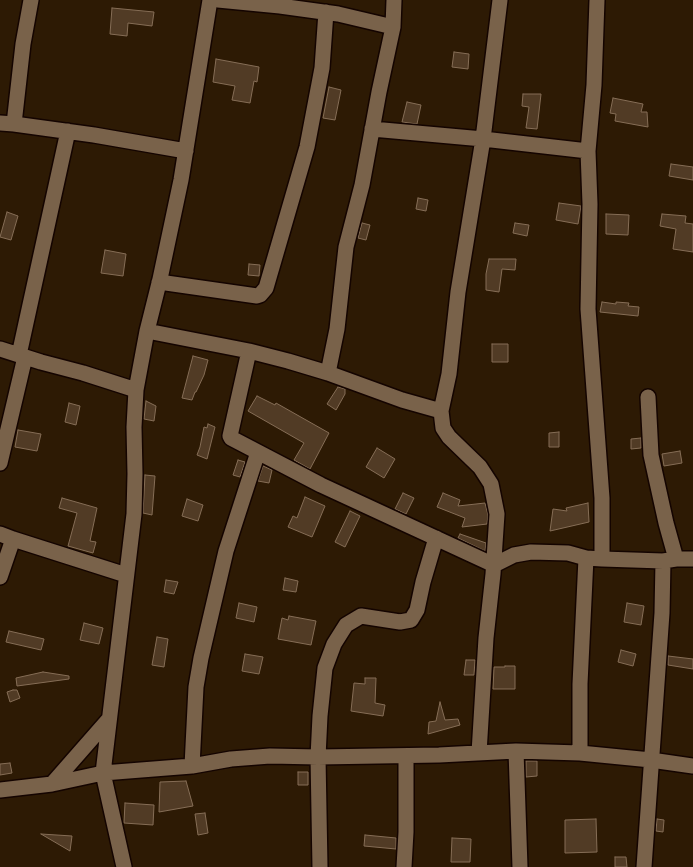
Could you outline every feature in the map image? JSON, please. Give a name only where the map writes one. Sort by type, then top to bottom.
[{"type":"street","points":[[30,0],[7,124],[68,131],[186,151]]},
{"type":"street","points":[[124,867],[102,773],[134,514],[136,390],[147,331],[181,180],[210,0]]},
{"type":"street","points":[[218,0],[326,12],[393,27]]},
{"type":"street","points":[[328,373],[337,329],[346,247],[362,185],[393,27],[394,0]]},
{"type":"street","points":[[479,753],[486,638],[494,565],[497,514],[491,484],[480,466],[449,437],[443,428],[441,412],[449,374],[458,292],[483,139],[500,0]]},
{"type":"street","points":[[597,0],[594,85],[588,151],[590,204],[588,309],[602,498],[602,559]]},
{"type":"street","points":[[159,282],[257,296],[266,288],[307,148],[322,68],[326,12]]},
{"type":"street","points":[[372,129],[588,151]]},
{"type":"street","points":[[0,463],[68,131]]},
{"type":"street","points":[[147,331],[288,360],[441,412]]},
{"type":"street","points":[[0,349],[136,390]]},
{"type":"street","points":[[249,351],[229,434],[231,438],[321,485],[494,565]]},
{"type":"street","points":[[644,867],[662,613],[670,560],[666,523],[651,455],[648,397]]},
{"type":"street","points":[[192,766],[196,687],[200,658],[226,551],[258,452]]},
{"type":"street","points":[[0,578],[6,537],[126,575]]},
{"type":"street","points":[[320,867],[318,757],[325,668],[334,644],[346,625],[361,616],[400,622],[411,620],[417,610],[436,538]]},
{"type":"street","points":[[494,565],[514,555],[531,552],[568,554],[602,559],[670,560],[693,558]]},
{"type":"street","points":[[580,752],[580,684],[586,558]]},
{"type":"street","points":[[52,784],[108,719]]},
{"type":"street","points":[[516,751],[520,867]]},
{"type":"street","points":[[0,790],[52,784],[102,773],[192,766],[231,759],[270,756],[406,756],[516,751],[580,752],[693,766]]},
{"type":"street","points":[[404,867],[406,756]]},
{"type":"building","points":[[112,8],[154,12],[152,26],[128,23],[127,36],[110,34]]},
{"type":"building","points":[[454,52],[469,54],[468,69],[452,67]]},
{"type":"building","points":[[216,59],[259,67],[257,82],[254,81],[250,103],[232,100],[235,86],[213,82]]},
{"type":"building","points":[[329,87],[341,90],[335,120],[323,118]]},
{"type":"building","points":[[523,94],[541,94],[537,129],[526,128],[529,107],[522,106]]},
{"type":"building","points":[[613,98],[643,104],[641,112],[647,112],[648,127],[615,121],[616,114],[610,113]]},
{"type":"building","points":[[407,102],[421,105],[417,124],[402,122]]},
{"type":"building","points":[[671,164],[693,167],[693,180],[669,176]]},
{"type":"building","points":[[418,198],[428,200],[426,211],[416,209]]},
{"type":"building","points":[[559,203],[581,206],[578,224],[556,220]]},
{"type":"building","points":[[7,212],[18,216],[11,240],[0,237]]},
{"type":"building","points":[[606,214],[629,215],[628,235],[606,234]]},
{"type":"building","points":[[662,214],[686,216],[685,223],[693,224],[693,252],[673,249],[676,229],[660,226]]},
{"type":"building","points":[[362,223],[370,225],[366,240],[358,238]]},
{"type":"building","points":[[515,223],[529,225],[527,236],[513,233]]},
{"type":"building","points":[[105,250],[126,254],[123,276],[101,273]]},
{"type":"building","points":[[489,259],[516,259],[515,270],[502,269],[499,292],[486,290],[486,274]]},
{"type":"building","points":[[249,264],[260,265],[259,276],[248,275]]},
{"type":"building","points":[[602,302],[629,303],[628,306],[639,307],[638,316],[600,312]]},
{"type":"building","points":[[492,344],[508,344],[508,362],[492,362]]},
{"type":"building","points":[[193,356],[208,360],[204,375],[192,400],[182,398]]},
{"type":"building","points":[[338,387],[345,389],[345,394],[336,410],[327,404]]},
{"type":"building","points":[[257,396],[275,405],[276,403],[329,433],[310,469],[294,460],[304,443],[248,411]]},
{"type":"building","points":[[146,401],[156,406],[154,421],[144,419]]},
{"type":"building","points":[[69,403],[80,406],[76,425],[65,422]]},
{"type":"building","points":[[208,424],[215,427],[207,459],[197,455],[204,427],[207,428]]},
{"type":"building","points":[[18,430],[41,434],[37,451],[15,447]]},
{"type":"building","points":[[559,432],[559,447],[549,447],[549,433]]},
{"type":"building","points":[[641,438],[641,448],[631,449],[631,439]]},
{"type":"building","points":[[377,448],[395,459],[384,478],[366,467]]},
{"type":"building","points":[[680,451],[682,463],[664,466],[662,454]]},
{"type":"building","points":[[238,460],[245,462],[240,477],[233,475]]},
{"type":"building","points":[[263,466],[272,470],[269,483],[258,481]]},
{"type":"building","points":[[145,475],[155,476],[152,515],[143,513]]},
{"type":"building","points":[[403,493],[414,498],[406,514],[395,509]]},
{"type":"building","points":[[443,493],[460,500],[458,506],[485,503],[488,515],[487,524],[462,527],[465,518],[437,507]]},
{"type":"building","points":[[305,497],[325,506],[312,537],[288,527],[293,516],[297,518]]},
{"type":"building","points":[[62,498],[97,508],[90,541],[96,542],[93,553],[68,546],[77,513],[59,508]]},
{"type":"building","points":[[187,499],[203,505],[198,521],[182,516]]},
{"type":"building","points":[[588,503],[589,522],[550,531],[553,509],[567,511],[566,508]]},
{"type":"building","points":[[350,511],[360,516],[345,547],[335,542]]},
{"type":"building","points":[[460,534],[486,543],[485,551],[458,538]]},
{"type":"building","points":[[285,578],[298,581],[296,592],[283,590]]},
{"type":"building","points":[[166,580],[178,582],[174,594],[164,592]]},
{"type":"building","points":[[239,603],[257,607],[254,622],[236,618]]},
{"type":"building","points":[[627,603],[644,606],[641,625],[624,622]]},
{"type":"building","points":[[289,616],[316,621],[311,645],[278,639],[282,618],[288,620]]},
{"type":"building","points":[[84,623],[103,628],[99,644],[80,640]]},
{"type":"building","points":[[9,631],[44,639],[41,650],[6,642]]},
{"type":"building","points":[[157,637],[168,639],[164,667],[152,665]]},
{"type":"building","points":[[621,650],[636,654],[633,666],[618,662]]},
{"type":"building","points":[[245,654],[263,657],[259,674],[242,671]]},
{"type":"building","points":[[668,656],[693,659],[693,669],[668,665]]},
{"type":"building","points":[[466,660],[475,660],[474,675],[464,675]]},
{"type":"building","points":[[515,666],[515,689],[493,689],[494,667]]},
{"type":"building","points":[[43,672],[69,676],[69,679],[17,686],[16,678]]},
{"type":"building","points":[[365,678],[376,678],[375,703],[385,705],[383,716],[351,711],[354,683],[365,684]]},
{"type":"building","points":[[17,690],[20,698],[10,702],[7,692]]},
{"type":"building","points":[[440,702],[445,720],[458,719],[460,725],[428,734],[429,722],[436,721]]},
{"type":"building","points":[[526,761],[537,761],[537,776],[526,777]]},
{"type":"building","points":[[10,763],[12,773],[0,775],[0,764]]},
{"type":"building","points":[[298,772],[308,772],[308,785],[298,785]]},
{"type":"building","points":[[186,781],[193,806],[159,812],[160,782]]},
{"type":"building","points":[[125,803],[154,805],[153,825],[124,823]]},
{"type":"building","points":[[205,813],[208,833],[198,835],[195,814]]},
{"type":"building","points":[[596,819],[597,852],[565,853],[565,820]]},
{"type":"building","points":[[657,819],[664,820],[663,832],[656,831]]},
{"type":"building","points":[[41,834],[72,836],[70,851]]},
{"type":"building","points":[[365,835],[396,838],[396,849],[364,846]]},
{"type":"building","points":[[452,838],[471,839],[470,862],[451,862]]},
{"type":"building","points":[[615,857],[626,857],[627,867],[615,867]]}]
